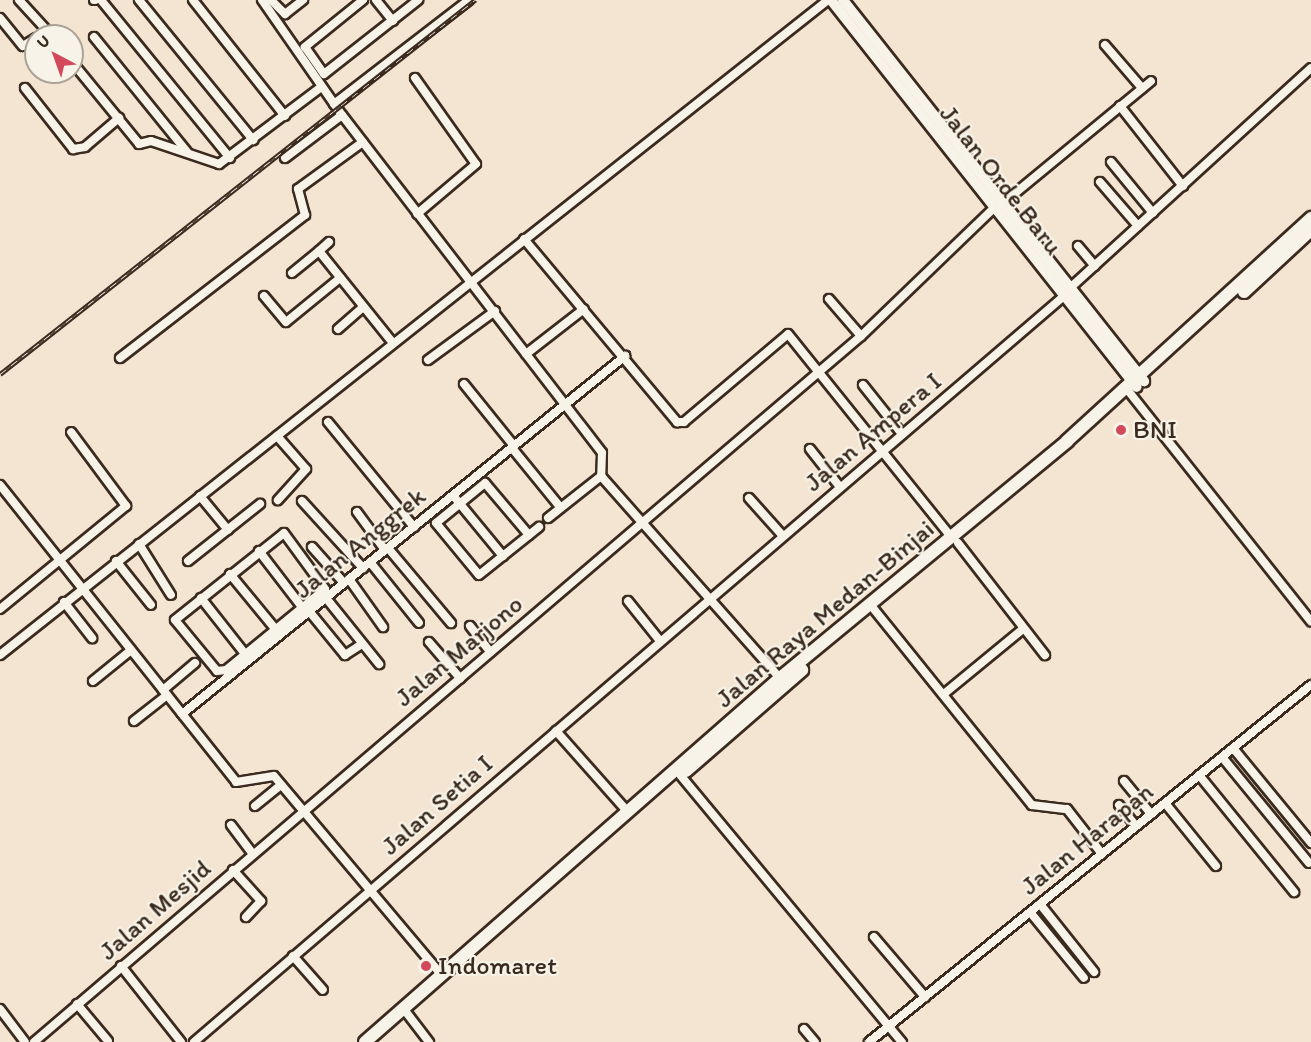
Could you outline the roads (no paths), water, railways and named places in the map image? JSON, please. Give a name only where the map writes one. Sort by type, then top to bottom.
[{"type":"highway","name":"Jalan Raya Medan-Binjai","points":[[1135,384],[1311,218]]},
{"type":"highway","name":"Jalan Raya Medan-Binjai","points":[[377,1042],[441,974],[627,811],[955,541],[1311,230]]},
{"type":"highway","name":"Jalan Raya Medan-Binjai","points":[[365,1042],[405,1011],[681,776],[780,678],[955,541]]},
{"type":"main road","name":"Jalan Orde Baru","points":[[830,0],[890,67]]},
{"type":"main road","name":"Jalan Orde Baru","points":[[843,0],[890,67],[1067,292],[1135,384]]},
{"type":"street","points":[[19,0],[41,24]]},
{"type":"street","points":[[100,0],[230,158]]},
{"type":"street","points":[[139,0],[253,140]]},
{"type":"street","points":[[193,0],[285,116]]},
{"type":"street","points":[[262,0],[342,115],[602,453],[601,476],[641,524],[780,678]]},
{"type":"street","points":[[271,0],[285,14],[303,0]]},
{"type":"street","points":[[363,0],[305,47],[324,74],[418,0]]},
{"type":"street","points":[[376,0],[393,21]]},
{"type":"street","points":[[334,104],[469,0]]},
{"type":"street","points":[[0,654],[524,238],[830,0]]},
{"type":"street","points":[[0,18],[24,45]]},
{"type":"street","points":[[94,38],[188,153]]},
{"type":"street","points":[[1105,45],[1142,88]]},
{"type":"street","name":"Jalan Ampera I","points":[[708,599],[1067,292],[1311,68]]},
{"type":"street","points":[[84,76],[139,144],[151,141],[219,164],[230,158],[321,87]]},
{"type":"street","points":[[415,78],[476,164],[417,214]]},
{"type":"street","name":"Jalan Marjono","points":[[304,810],[861,336],[998,206],[1151,81]]},
{"type":"street","points":[[25,88],[73,149],[85,147],[119,118]]},
{"type":"street","points":[[1120,106],[1183,186]]},
{"type":"street","points":[[285,158],[342,115]]},
{"type":"street","points":[[120,358],[305,214],[298,189],[363,142]]},
{"type":"street","points":[[1111,162],[1153,213]]},
{"type":"street","points":[[1100,182],[1138,226]]},
{"type":"street","points":[[524,238],[680,423],[788,334],[820,371],[1045,655]]},
{"type":"street","points":[[292,273],[330,242]]},
{"type":"street","points":[[1078,246],[1095,266]]},
{"type":"street","points":[[319,251],[393,343]]},
{"type":"street","points":[[264,296],[286,322],[340,278]]},
{"type":"street","points":[[829,299],[861,336]]},
{"type":"street","points":[[338,329],[363,307]]},
{"type":"street","points":[[526,354],[584,309]]},
{"type":"street","points":[[428,360],[495,311]]},
{"type":"street","name":"Jalan Anggrek","points":[[182,714],[277,632],[306,609],[326,597],[625,356]]},
{"type":"street","points":[[464,384],[561,508]]},
{"type":"street","points":[[1135,384],[1311,621]]},
{"type":"street","points":[[863,385],[902,434]]},
{"type":"street","points":[[328,422],[414,526]]},
{"type":"street","points":[[0,609],[126,506],[71,432]]},
{"type":"street","points":[[277,436],[306,469],[278,500]]},
{"type":"street","points":[[810,449],[840,487]]},
{"type":"street","points":[[548,518],[601,476]]},
{"type":"street","points":[[529,534],[489,484],[459,503],[436,523],[477,573],[503,556],[539,527]]},
{"type":"street","points":[[0,485],[236,782],[243,784],[270,774],[304,810],[441,974]]},
{"type":"street","points":[[453,495],[503,556]]},
{"type":"street","points":[[200,496],[228,530]]},
{"type":"street","points":[[749,498],[783,536]]},
{"type":"street","points":[[302,501],[366,565],[419,623]]},
{"type":"street","points":[[188,561],[260,504]]},
{"type":"street","points":[[357,512],[386,549],[451,622]]},
{"type":"street","points":[[230,574],[277,632],[217,671],[176,622],[201,598],[230,574],[281,533],[287,535],[325,586],[306,609]]},
{"type":"street","points":[[139,544],[171,595]]},
{"type":"street","points":[[312,547],[346,581],[383,627]]},
{"type":"street","points":[[259,551],[345,655],[362,644]]},
{"type":"street","points":[[116,561],[151,605]]},
{"type":"street","points":[[326,597],[379,664]]},
{"type":"street","points":[[201,598],[245,654]]},
{"type":"street","name":"Jalan Setia I","points":[[194,1042],[708,599]]},
{"type":"street","points":[[628,601],[660,641]]},
{"type":"street","points":[[64,602],[92,638]]},
{"type":"street","points":[[873,608],[945,693],[1032,805],[1067,809],[1102,854]]},
{"type":"street","points":[[470,626],[490,652]]},
{"type":"street","points":[[945,693],[1023,629]]},
{"type":"street","points":[[429,642],[459,678]]},
{"type":"street","points":[[93,681],[131,650]]},
{"type":"street","points":[[134,722],[195,663]]},
{"type":"street","name":"Jalan Harapan","points":[[869,1042],[1311,685]]},
{"type":"street","points":[[556,731],[627,811]]},
{"type":"street","points":[[1233,748],[1311,843]]},
{"type":"street","points":[[1222,757],[1309,863]]},
{"type":"street","points":[[1199,775],[1294,892]]},
{"type":"street","points":[[681,776],[902,1042]]},
{"type":"street","points":[[1124,781],[1151,814]]},
{"type":"street","points":[[255,806],[281,785]]},
{"type":"street","points":[[1165,803],[1216,866]]},
{"type":"street","points":[[1119,805],[1136,826]]},
{"type":"street","name":"Jalan Mesjid","points":[[34,1042],[304,810]]},
{"type":"street","points":[[231,825],[253,854]]},
{"type":"street","points":[[233,870],[261,901],[246,917]]},
{"type":"street","points":[[1040,904],[1094,972]]},
{"type":"street","points":[[1030,912],[1084,978]]},
{"type":"street","points":[[874,937],[925,997]]},
{"type":"street","points":[[293,956],[323,990]]},
{"type":"street","points":[[121,966],[181,1042]]},
{"type":"street","points":[[77,1004],[108,1041]]},
{"type":"street","points":[[0,1009],[26,1042]]},
{"type":"street","points":[[405,1011],[429,1042]]},
{"type":"street","points":[[804,1029],[815,1042]]},
{"type":"railway","points":[[0,374],[475,0]]},
{"type":"place","name":"BNI","points":[[1121,430]]},
{"type":"place","name":"Indomaret","points":[[426,966]]}]
